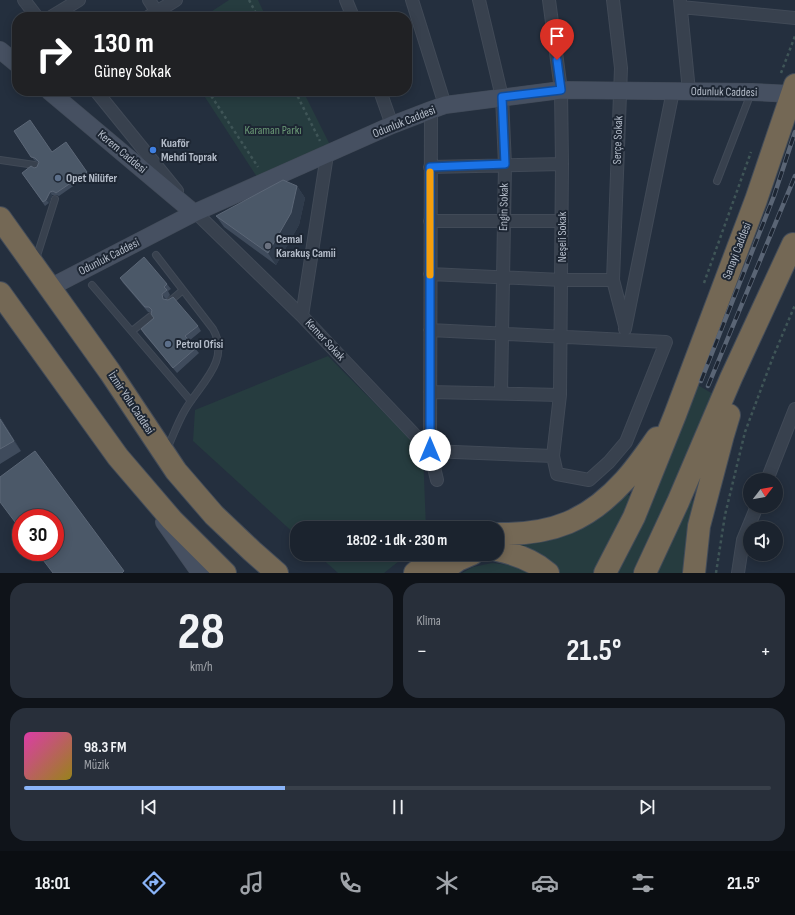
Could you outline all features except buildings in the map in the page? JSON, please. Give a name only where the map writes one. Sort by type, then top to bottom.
[{"type":"highway","name":"Sanayi Caddesi","points":[[605,573],[634,516],[675,415],[756,200],[787,91]]},
{"type":"highway","name":"İzmir Yolu Caddesi","points":[[0,218],[110,372],[176,470],[214,515],[277,573]]},
{"type":"highway","points":[[645,573],[678,502],[731,378],[794,242]]},
{"type":"highway","points":[[694,573],[699,526],[723,435],[755,334],[794,242]]},
{"type":"highway","points":[[7,305],[118,457],[172,520],[225,573]]},
{"type":"highway","points":[[504,534],[531,533],[546,530],[564,525],[580,517],[612,493],[626,479],[675,415]]},
{"type":"highway","points":[[193,490],[294,573]]},
{"type":"highway","points":[[504,552],[523,557],[535,563],[548,573]]},
{"type":"highway","points":[[415,573],[430,561]]},
{"type":"highway","points":[[440,573],[457,561]]},
{"type":"street","points":[[24,0],[33,12]]},
{"type":"street","points":[[59,12],[79,0]]},
{"type":"street","points":[[149,0],[154,12]]},
{"type":"street","points":[[159,12],[176,0]]},
{"type":"street","points":[[346,0],[351,12]]},
{"type":"street","points":[[412,0],[438,108],[430,167],[430,450],[437,480]]},
{"type":"street","name":"Engin Sokak","points":[[480,0],[502,97],[505,164],[501,393]]},
{"type":"street","name":"Neşeli Sokak","points":[[549,0],[561,90],[562,164],[562,280],[560,336],[560,395],[553,456],[557,474],[590,480],[609,462],[626,442],[666,342],[560,336]]},
{"type":"street","name":"Serçe Sokak","points":[[613,0],[621,68],[612,280],[626,329],[681,91]]},
{"type":"street","points":[[681,91],[680,3],[795,18]]},
{"type":"street","points":[[0,50],[12,60]]},
{"type":"street","name":"Odunluk Caddesi","points":[[49,288],[194,213],[327,156],[392,126],[438,108],[502,97],[561,90],[787,91]]},
{"type":"street","name":"Kerem Caddesi","points":[[55,96],[194,213]]},
{"type":"street","name":"Kemer Sokak","points":[[100,96],[194,213],[302,316],[430,450]]},
{"type":"street","points":[[382,96],[392,126]]},
{"type":"street","points":[[302,316],[327,156]]},
{"type":"street","points":[[430,167],[505,164],[562,164]]},
{"type":"street","points":[[430,221],[562,221]]},
{"type":"street","points":[[430,274],[562,280],[612,280]]},
{"type":"street","points":[[430,330],[560,336]]},
{"type":"street","points":[[430,392],[560,395]]},
{"type":"street","points":[[770,473],[795,409]]},
{"type":"street","points":[[430,450],[553,456]]},
{"type":"street","points":[[118,457],[200,573]]},
{"type":"street","points":[[738,573],[743,540],[754,513]]},
{"type":"lane","points":[[717,181],[752,92]]},
{"type":"lane","points":[[0,160],[35,165],[37,167]]},
{"type":"lane","points":[[33,266],[55,199]]},
{"type":"lane","points":[[156,255],[213,329],[219,348],[219,354],[214,367],[184,410],[165,454]]},
{"type":"lane","points":[[92,285],[191,401]]},
{"type":"lane","points":[[170,301],[184,290]]},
{"type":"lane","points":[[132,331],[151,316]]},
{"type":"path","points":[[249,0],[255,12]]},
{"type":"path","points":[[787,91],[795,36]]},
{"type":"path","points":[[211,96],[267,181]]},
{"type":"path","points":[[297,96],[327,156]]},
{"type":"path","points":[[702,286],[754,145]]},
{"type":"path","points":[[716,573],[725,515],[745,432],[773,357],[795,305]]},
{"type":"green space","points":[[229,0],[258,0],[264,12],[211,12]]},
{"type":"green space","name":"Karaman Parkı","points":[[204,96],[306,96],[331,147],[259,180]]},
{"type":"green space","points":[[328,356],[423,452],[426,521],[290,521],[290,530],[193,441],[195,410]]},
{"type":"green space","points":[[696,384],[718,397],[637,573],[618,573],[633,541]]},
{"type":"green space","points":[[625,492],[632,498],[598,573],[557,573],[504,545],[504,540]]},
{"type":"green space","points":[[688,500],[695,501],[683,573],[656,573]]},
{"type":"green space","points":[[325,561],[399,561],[384,573],[338,573]]},
{"type":"green space","points":[[492,563],[520,566],[529,573],[462,573],[473,567]]},
{"type":"railway","points":[[701,381],[774,196],[795,132]]},
{"type":"railway","points":[[708,386],[795,176]]},
{"type":"slow traffic","points":[[430,172],[430,275]]},
{"type":"place","name":"Kuaför Mehdi Toprak","points":[[153,150]]},
{"type":"place","name":"Opet Nilüfer","points":[[58,178]]},
{"type":"place","name":"Cemal Karakuş Camii","points":[[268,246]]},
{"type":"place","name":"Petrol Ofisi","points":[[168,344]]},
{"type":"route","points":[[430,450],[430,167],[505,164],[502,97],[561,90],[557,60]]}]
